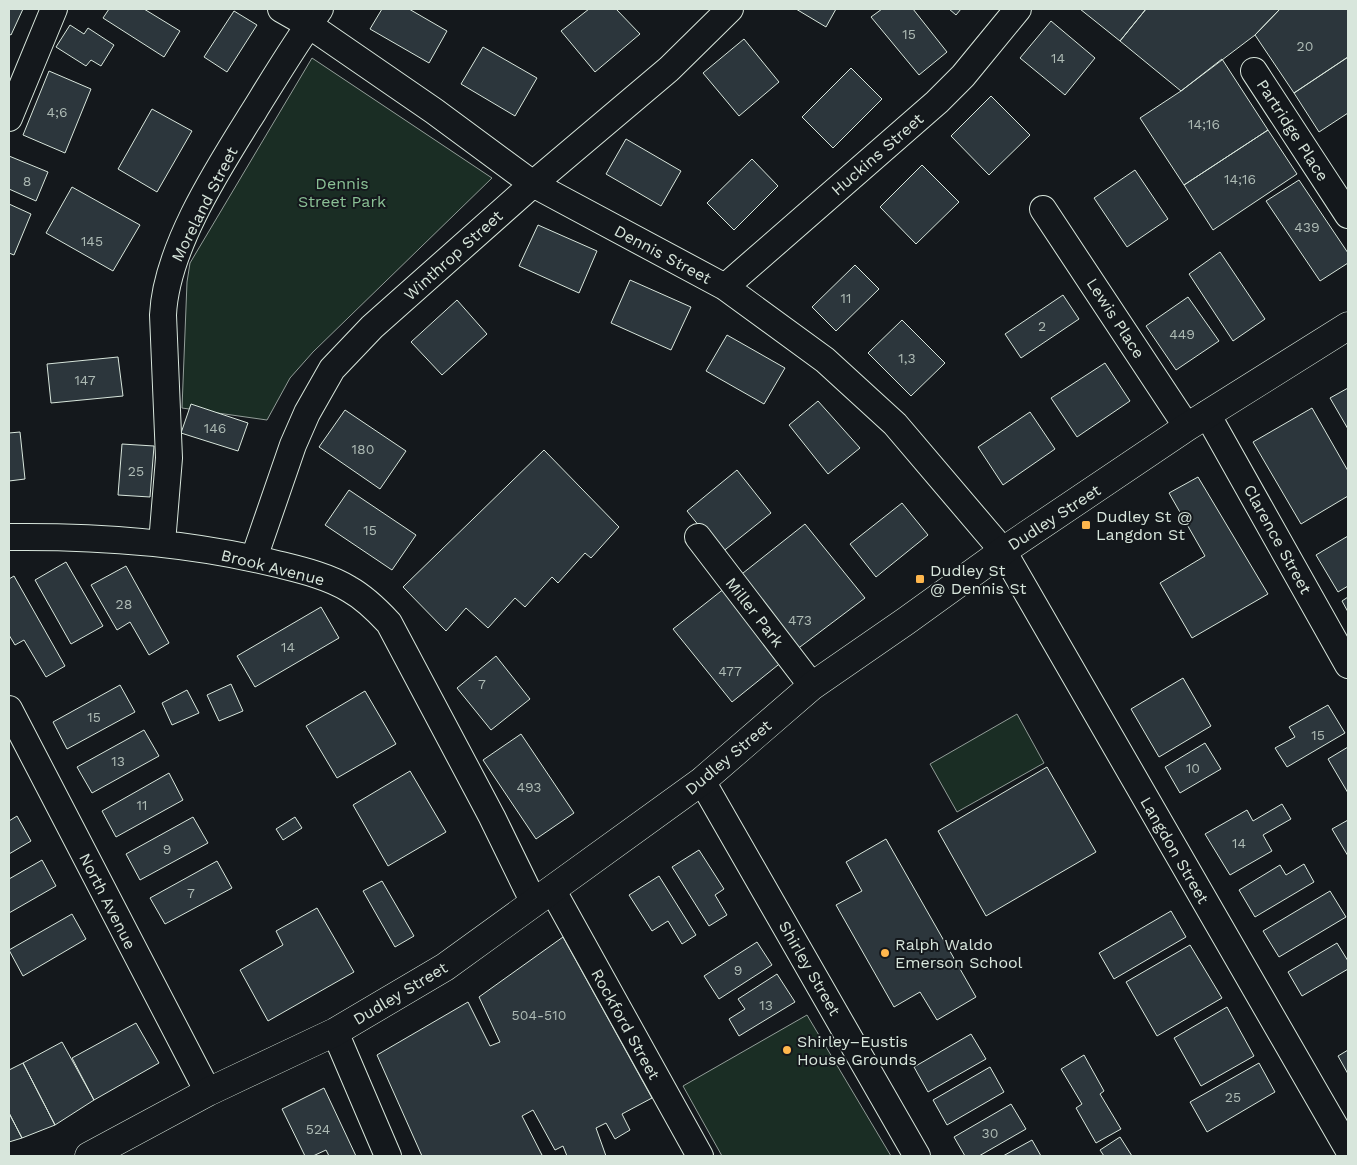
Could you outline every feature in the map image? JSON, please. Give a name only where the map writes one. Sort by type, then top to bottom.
[{"type":"main road","name":"Dudley Street","points":[[90,1156],[208,1092],[335,1032],[445,967],[702,781],[812,686],[906,622],[1003,551],[1197,420],[1348,326]]},
{"type":"street","points":[[9,118],[54,9]]},
{"type":"street","name":"Dennis Street","points":[[281,9],[314,17],[434,111],[533,184],[725,287],[825,360],[895,424],[1003,551]]},
{"type":"street","name":"Winthrop Street","points":[[254,558],[293,445],[307,413],[332,369],[372,327],[533,184],[669,69],[730,9]]},
{"type":"street","name":"Huckins Street","points":[[725,287],[937,102],[963,76],[1018,9]]},
{"type":"street","name":"Moreland Street","points":[[162,542],[169,458],[163,315],[164,292],[176,255],[216,172],[314,17]]},
{"type":"street","name":"Partridge Place","points":[[1254,71],[1348,215]]},
{"type":"street","name":"Lewis Place","points":[[1043,209],[1197,420]]},
{"type":"street","name":"Clarence Street","points":[[1197,420],[1348,665]]},
{"type":"street","name":"Brook Avenue","points":[[9,537],[78,537],[162,542],[254,558],[307,572],[348,587],[370,603],[389,623],[492,817],[543,897]]},
{"type":"street","name":"Miller Park","points":[[698,537],[812,686]]},
{"type":"street","name":"Langdon Street","points":[[1003,551],[1348,1149]]},
{"type":"street","name":"North Avenue","points":[[9,709],[208,1092]]},
{"type":"street","name":"Shirley Street","points":[[702,781],[917,1156]]},
{"type":"street","name":"Rockford Street","points":[[543,897],[700,1156]]},
{"type":"street","points":[[335,1032],[388,1156]]},
{"type":"green space","name":"Dennis Street Park","points":[[312,58],[492,178],[313,352],[290,378],[267,420],[182,408],[187,282],[190,263]]},
{"type":"green space","points":[[1017,714],[1044,763],[957,812],[930,764]]},
{"type":"green space","name":"Shirley–Eustis House Grounds","points":[[807,1015],[891,1156],[722,1156],[683,1086]]},
{"type":"building","points":[[9,9],[23,9],[11,35],[9,34]]},
{"type":"building","points":[[109,9],[144,9],[180,31],[164,57],[103,18]]},
{"type":"building","points":[[382,9],[409,9],[447,31],[429,63],[370,29]]},
{"type":"building","points":[[589,9],[616,9],[640,34],[595,72],[561,31]]},
{"type":"building","points":[[796,9],[836,9],[826,27]]},
{"type":"building","points":[[882,9],[913,9],[947,52],[919,75],[871,17]]},
{"type":"building","points":[[949,9],[961,9],[956,15]]},
{"type":"building","points":[[1080,9],[1146,9],[1120,41]]},
{"type":"building","points":[[1146,9],[1280,9],[1255,35],[1181,91],[1120,41]]},
{"type":"building","points":[[1280,9],[1348,9],[1348,57],[1294,93],[1255,35]]},
{"type":"building","points":[[234,11],[257,25],[227,72],[204,57]]},
{"type":"building","points":[[1051,21],[1095,58],[1065,95],[1020,58]]},
{"type":"building","points":[[70,25],[84,34],[88,28],[114,45],[101,66],[91,60],[86,66],[56,47]]},
{"type":"building","points":[[744,39],[779,82],[739,116],[703,73]]},
{"type":"building","points":[[483,47],[537,78],[515,116],[461,84]]},
{"type":"building","points":[[1348,57],[1348,113],[1319,132],[1294,93]]},
{"type":"building","points":[[1222,59],[1268,130],[1184,185],[1140,118],[1181,91]]},
{"type":"building","points":[[851,68],[882,99],[833,148],[802,117]]},
{"type":"building","points":[[49,71],[91,89],[65,153],[23,135]]},
{"type":"building","points":[[991,96],[1030,135],[989,175],[951,136]]},
{"type":"building","points":[[152,109],[192,131],[157,192],[118,169]]},
{"type":"building","points":[[1268,130],[1297,174],[1213,230],[1184,185]]},
{"type":"building","points":[[626,139],[681,171],[661,206],[606,174]]},
{"type":"building","points":[[9,156],[48,172],[36,201],[9,189]]},
{"type":"building","points":[[752,159],[778,186],[734,230],[707,203]]},
{"type":"building","points":[[922,165],[959,202],[916,244],[880,207]]},
{"type":"building","points":[[1135,170],[1168,219],[1127,247],[1094,198]]},
{"type":"building","points":[[1299,180],[1348,253],[1348,263],[1320,281],[1266,201]]},
{"type":"building","points":[[72,187],[140,225],[113,271],[46,233]]},
{"type":"building","points":[[9,204],[31,214],[14,255],[9,253]]},
{"type":"building","points":[[538,225],[597,251],[579,293],[519,266]]},
{"type":"building","points":[[1220,252],[1265,319],[1233,341],[1189,274]]},
{"type":"building","points":[[855,265],[879,289],[836,331],[812,307]]},
{"type":"building","points":[[630,280],[691,307],[671,350],[611,323]]},
{"type":"building","points":[[1063,295],[1079,319],[1021,358],[1005,334]]},
{"type":"building","points":[[1188,297],[1219,341],[1176,370],[1146,326]]},
{"type":"building","points":[[457,300],[487,334],[442,375],[411,342]]},
{"type":"building","points":[[902,320],[945,363],[911,396],[868,353]]},
{"type":"building","points":[[727,335],[785,368],[764,404],[706,371]]},
{"type":"building","points":[[118,357],[123,396],[51,403],[47,364]]},
{"type":"building","points":[[1105,363],[1130,401],[1077,437],[1051,398]]},
{"type":"building","points":[[1348,388],[1348,429],[1330,398]]},
{"type":"building","points":[[818,401],[860,448],[828,474],[789,425]]},
{"type":"building","points":[[191,404],[248,423],[238,451],[181,433]]},
{"type":"building","points":[[1312,408],[1348,471],[1348,496],[1301,524],[1253,442]]},
{"type":"building","points":[[345,410],[406,451],[380,489],[319,447]]},
{"type":"building","points":[[1030,412],[1055,449],[1003,485],[978,447]]},
{"type":"building","points":[[20,432],[25,479],[9,481],[9,433]]},
{"type":"building","points":[[122,444],[154,446],[150,497],[118,495]]},
{"type":"building","points":[[544,450],[619,527],[591,558],[585,553],[558,583],[552,577],[525,607],[515,598],[488,628],[466,608],[446,631],[403,587]]},
{"type":"building","points":[[737,470],[771,513],[721,553],[687,511]]},
{"type":"building","points":[[1198,477],[1268,594],[1192,638],[1160,583],[1205,556],[1169,493]]},
{"type":"building","points":[[349,490],[416,535],[392,570],[325,525]]},
{"type":"building","points":[[902,503],[928,535],[876,577],[850,544]]},
{"type":"building","points":[[805,524],[865,598],[796,650],[738,577]]},
{"type":"building","points":[[1348,536],[1348,586],[1338,592],[1316,555]]},
{"type":"building","points":[[66,562],[103,626],[71,644],[35,580]]},
{"type":"building","points":[[126,566],[169,643],[149,655],[130,622],[117,630],[91,585]]},
{"type":"building","points":[[14,576],[65,666],[46,677],[24,640],[15,645],[9,635],[9,579]]},
{"type":"building","points":[[725,588],[783,661],[732,702],[673,629]]},
{"type":"building","points":[[1348,597],[1348,612],[1342,601]]},
{"type":"building","points":[[321,607],[339,638],[255,687],[237,656]]},
{"type":"building","points":[[496,656],[530,699],[491,730],[457,688]]},
{"type":"building","points":[[1183,678],[1211,726],[1159,757],[1131,709]]},
{"type":"building","points":[[231,684],[243,711],[219,721],[207,695]]},
{"type":"building","points":[[120,685],[135,712],[67,749],[53,722]]},
{"type":"building","points":[[187,690],[199,713],[172,725],[162,703]]},
{"type":"building","points":[[365,691],[396,744],[337,778],[306,726]]},
{"type":"building","points":[[1328,705],[1345,733],[1287,767],[1275,748],[1295,737],[1289,727]]},
{"type":"building","points":[[144,730],[159,756],[92,793],[77,767]]},
{"type":"building","points":[[521,734],[574,813],[536,839],[483,760]]},
{"type":"building","points":[[1205,743],[1221,769],[1180,793],[1165,767]]},
{"type":"building","points":[[1348,747],[1348,793],[1328,759]]},
{"type":"building","points":[[1047,767],[1096,852],[986,916],[938,831]]},
{"type":"building","points":[[410,771],[446,832],[388,866],[353,805]]},
{"type":"building","points":[[169,773],[183,800],[116,837],[102,811]]},
{"type":"building","points":[[1282,804],[1291,819],[1263,835],[1272,851],[1230,875],[1205,834],[1247,810],[1253,821]]},
{"type":"building","points":[[17,816],[31,841],[9,854],[9,821]]},
{"type":"building","points":[[193,817],[208,843],[140,880],[126,854]]},
{"type":"building","points":[[295,817],[302,828],[283,840],[276,829]]},
{"type":"building","points":[[1348,820],[1348,856],[1332,829]]},
{"type":"building","points":[[886,839],[976,997],[937,1020],[920,992],[894,1007],[836,905],[862,891],[846,862]]},
{"type":"building","points":[[699,850],[724,889],[715,895],[727,915],[709,926],[672,867]]},
{"type":"building","points":[[42,860],[56,886],[9,913],[9,879]]},
{"type":"building","points":[[217,861],[232,888],[165,924],[150,898]]},
{"type":"building","points":[[1304,864],[1314,882],[1255,917],[1239,890],[1280,865],[1286,875]]},
{"type":"building","points":[[659,876],[696,935],[682,944],[668,921],[652,931],[629,895]]},
{"type":"building","points":[[382,881],[414,936],[395,947],[363,891]]},
{"type":"building","points":[[1330,891],[1346,917],[1279,957],[1263,931]]},
{"type":"building","points":[[317,908],[354,972],[268,1021],[240,970],[283,945],[276,931]]},
{"type":"building","points":[[1171,911],[1186,937],[1114,979],[1099,953]]},
{"type":"building","points":[[72,914],[86,939],[23,976],[9,950]]},
{"type":"building","points":[[563,937],[652,1098],[622,1114],[630,1130],[615,1139],[606,1123],[596,1128],[606,1156],[567,1156],[563,1146],[555,1150],[533,1110],[522,1116],[542,1155],[540,1156],[422,1156],[377,1055],[468,1002],[490,1046],[500,1042],[479,997]]},
{"type":"building","points":[[757,942],[772,965],[719,999],[704,976]]},
{"type":"building","points":[[1337,943],[1348,961],[1348,969],[1302,996],[1288,972]]},
{"type":"building","points":[[1190,945],[1222,998],[1157,1036],[1126,982]]},
{"type":"building","points":[[777,974],[795,1002],[739,1036],[729,1019],[745,1009],[738,999]]},
{"type":"building","points":[[1227,1007],[1254,1056],[1201,1086],[1174,1038]]},
{"type":"building","points":[[136,1023],[159,1063],[94,1100],[72,1058]]},
{"type":"building","points":[[971,1034],[986,1059],[928,1092],[914,1067]]},
{"type":"building","points":[[62,1042],[94,1100],[55,1125],[23,1063]]},
{"type":"building","points":[[1348,1050],[1348,1074],[1338,1056]]},
{"type":"building","points":[[1084,1055],[1104,1091],[1100,1094],[1121,1129],[1096,1143],[1076,1108],[1082,1104],[1061,1069]]},
{"type":"building","points":[[23,1063],[55,1125],[22,1138],[9,1113],[9,1070]]},
{"type":"building","points":[[1259,1063],[1275,1092],[1207,1132],[1190,1102]]},
{"type":"building","points":[[990,1067],[1004,1092],[947,1125],[933,1100]]},
{"type":"building","points":[[324,1088],[356,1156],[329,1156],[326,1150],[313,1156],[305,1156],[282,1109]]},
{"type":"building","points":[[1011,1104],[1026,1129],[979,1156],[965,1156],[954,1137]]},
{"type":"building","points":[[9,1113],[22,1138],[9,1142]]},
{"type":"building","points":[[1120,1137],[1132,1156],[1104,1156],[1100,1150]]},
{"type":"building","points":[[1032,1140],[1041,1156],[1003,1156]]},
{"type":"place","name":"Dudley St @ Langdon St","points":[[1086,525]]},
{"type":"place","name":"Dudley St @ Dennis St","points":[[920,579]]},
{"type":"place","name":"Ralph Waldo Emerson School","points":[[885,953]]},
{"type":"place","name":"Shirley–Eustis House Grounds","points":[[787,1050]]}]
